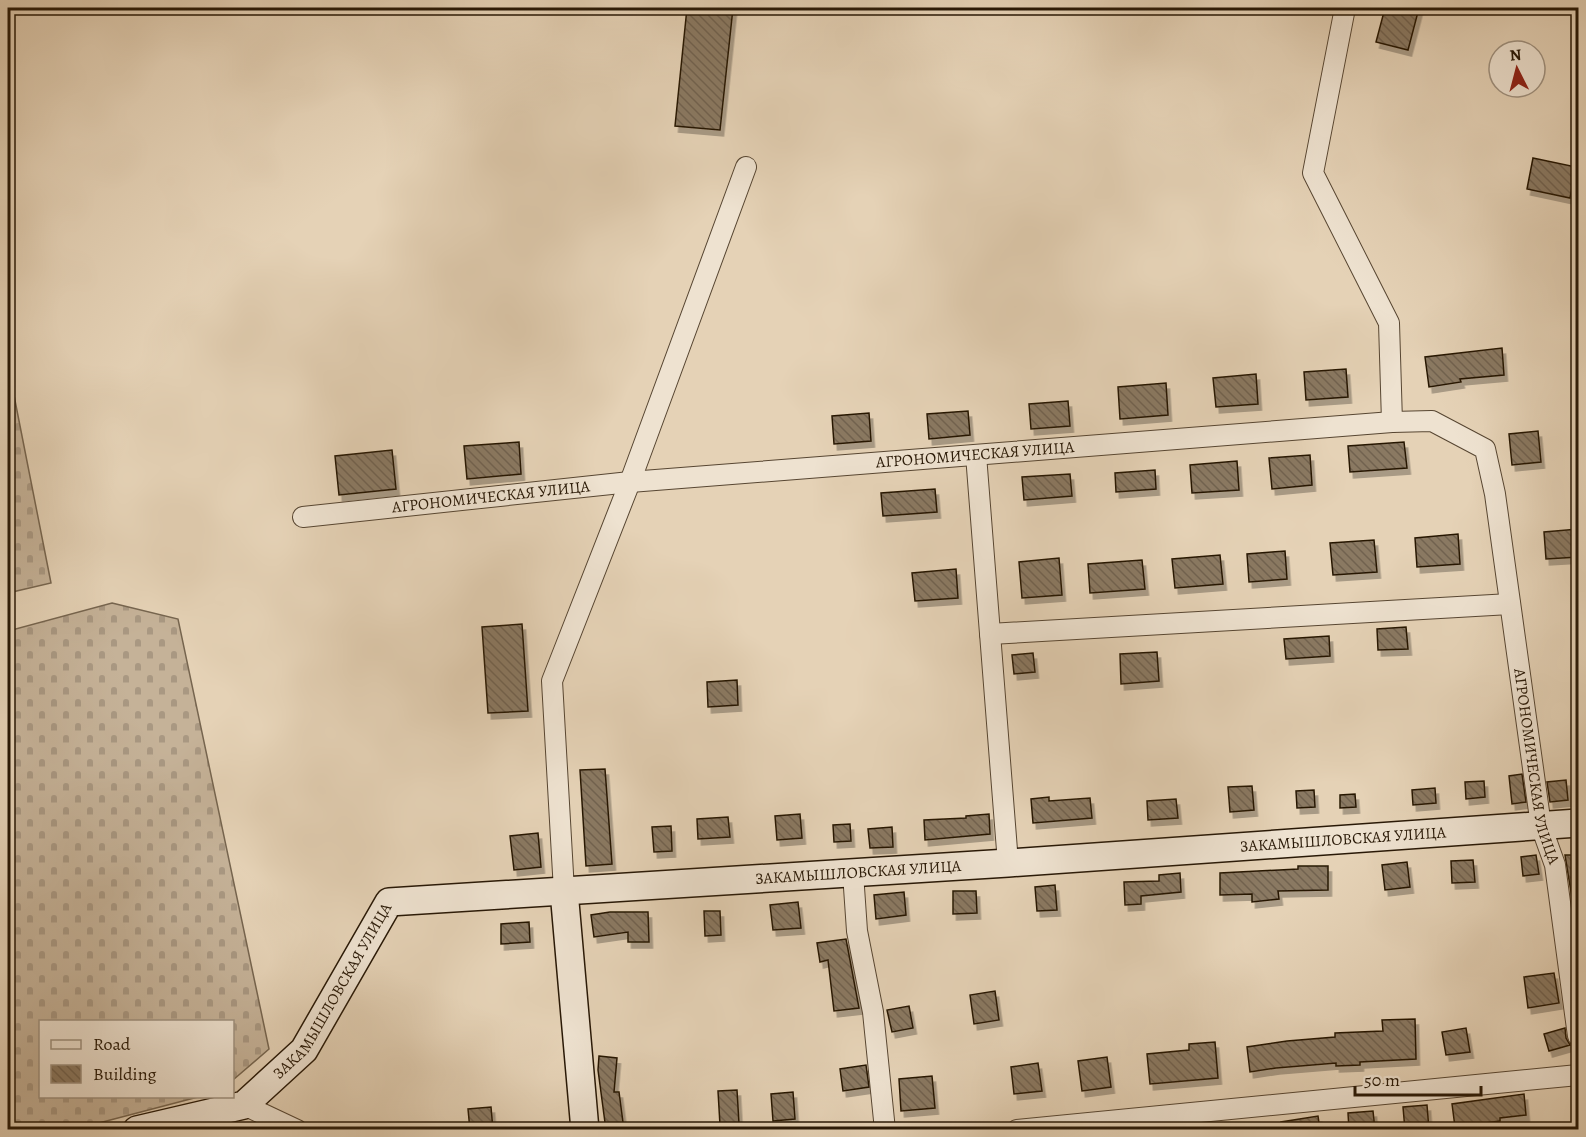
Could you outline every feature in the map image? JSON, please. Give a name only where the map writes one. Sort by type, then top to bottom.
[{"type":"street","points":[[1345,8],[1313,173],[1389,323],[1392,422]]},
{"type":"street","points":[[585,1130],[564,891],[552,681],[630,482],[746,168]]},
{"type":"street","name":"АГРОНОМИЧЕСКАЯ УЛИЦА","points":[[303,517],[630,482],[1392,422],[1432,421],[1485,449],[1495,494],[1541,826],[1555,865],[1578,1036]]},
{"type":"street","points":[[976,455],[1008,863]]},
{"type":"street","points":[[990,634],[1510,604]]},
{"type":"street","name":"ЗАКАМЫШЛОВСКАЯ УЛИЦА","points":[[244,1105],[304,1050],[389,902],[1008,863],[1578,823]]},
{"type":"street","points":[[853,873],[858,931],[873,1011],[885,1130]]},
{"type":"street","points":[[1017,1130],[1578,1076]]},
{"type":"street","points":[[137,1130],[244,1105],[297,1130]]},
{"type":"green space","points":[[8,365],[51,583],[8,593]]},
{"type":"green space","points":[[112,603],[178,619],[269,1049],[234,1079],[234,1020],[39,1020],[39,1098],[194,1098],[76,1129],[8,1129],[8,631]]},
{"type":"building","points":[[687,8],[733,8],[720,130],[675,126]]},
{"type":"building","points":[[1385,8],[1419,8],[1408,50],[1376,42]]},
{"type":"building","points":[[1533,158],[1576,167],[1570,198],[1527,189]]},
{"type":"building","points":[[1502,348],[1504,375],[1460,379],[1461,382],[1429,387],[1425,357]]},
{"type":"building","points":[[1346,369],[1348,397],[1306,400],[1304,372]]},
{"type":"building","points":[[1256,374],[1258,404],[1216,407],[1213,378]]},
{"type":"building","points":[[1166,383],[1168,415],[1120,419],[1118,387]]},
{"type":"building","points":[[1068,401],[1070,426],[1031,429],[1029,404]]},
{"type":"building","points":[[968,411],[970,435],[929,439],[927,414]]},
{"type":"building","points":[[869,413],[871,441],[834,444],[832,416]]},
{"type":"building","points":[[1538,431],[1541,462],[1512,465],[1509,434]]},
{"type":"building","points":[[519,442],[521,474],[467,479],[464,446]]},
{"type":"building","points":[[1404,442],[1407,468],[1350,472],[1348,446]]},
{"type":"building","points":[[392,450],[396,489],[339,495],[335,456]]},
{"type":"building","points":[[1310,455],[1312,485],[1272,489],[1269,458]]},
{"type":"building","points":[[1237,461],[1239,490],[1192,493],[1190,465]]},
{"type":"building","points":[[1155,470],[1156,489],[1116,492],[1115,473]]},
{"type":"building","points":[[1070,474],[1072,496],[1024,500],[1022,477]]},
{"type":"building","points":[[935,489],[937,512],[883,516],[881,493]]},
{"type":"building","points":[[1578,529],[1578,557],[1546,559],[1544,532]]},
{"type":"building","points":[[1458,534],[1460,564],[1417,567],[1415,538]]},
{"type":"building","points":[[1374,540],[1377,572],[1333,575],[1330,543]]},
{"type":"building","points":[[1285,551],[1287,579],[1249,582],[1247,554]]},
{"type":"building","points":[[1220,555],[1223,584],[1175,588],[1172,559]]},
{"type":"building","points":[[1059,558],[1062,595],[1022,598],[1019,562]]},
{"type":"building","points":[[1142,560],[1145,589],[1090,593],[1088,564]]},
{"type":"building","points":[[956,569],[958,598],[915,601],[912,573]]},
{"type":"building","points":[[522,624],[528,711],[488,713],[482,627]]},
{"type":"building","points":[[1406,627],[1408,649],[1378,650],[1377,629]]},
{"type":"building","points":[[1329,636],[1330,656],[1286,659],[1284,639]]},
{"type":"building","points":[[1157,652],[1159,681],[1121,684],[1120,654]]},
{"type":"building","points":[[1033,653],[1035,672],[1014,674],[1012,655]]},
{"type":"building","points":[[737,680],[738,705],[708,707],[707,682]]},
{"type":"building","points":[[605,769],[612,864],[586,866],[580,770]]},
{"type":"building","points":[[1522,774],[1526,802],[1512,804],[1509,776]]},
{"type":"building","points":[[1566,780],[1568,800],[1550,802],[1547,782]]},
{"type":"building","points":[[1484,781],[1485,797],[1466,799],[1465,782]]},
{"type":"building","points":[[1252,786],[1254,810],[1230,812],[1228,787]]},
{"type":"building","points":[[1435,788],[1436,803],[1413,805],[1412,790]]},
{"type":"building","points":[[1314,790],[1315,807],[1297,808],[1296,791]]},
{"type":"building","points":[[1355,794],[1356,807],[1340,808],[1340,795]]},
{"type":"building","points":[[1049,797],[1049,801],[1090,798],[1092,818],[1033,823],[1031,799]]},
{"type":"building","points":[[1176,799],[1178,818],[1148,820],[1147,801]]},
{"type":"building","points":[[800,814],[802,838],[777,840],[775,816]]},
{"type":"building","points":[[989,814],[990,834],[925,840],[924,820],[966,818],[966,816]]},
{"type":"building","points":[[728,817],[730,837],[698,839],[697,819]]},
{"type":"building","points":[[850,824],[851,841],[834,842],[833,825]]},
{"type":"building","points":[[671,826],[672,851],[654,852],[652,827]]},
{"type":"building","points":[[892,827],[893,847],[870,848],[868,829]]},
{"type":"building","points":[[538,833],[541,867],[514,870],[510,836]]},
{"type":"building","points":[[1536,855],[1539,874],[1523,876],[1521,857]]},
{"type":"building","points":[[1565,855],[1578,855],[1578,898],[1572,898]]},
{"type":"building","points":[[1473,860],[1475,882],[1452,883],[1451,861]]},
{"type":"building","points":[[1407,862],[1410,887],[1385,890],[1382,865]]},
{"type":"building","points":[[1298,866],[1328,866],[1328,890],[1278,891],[1279,899],[1252,902],[1252,894],[1220,895],[1220,873],[1298,869]]},
{"type":"building","points":[[1180,873],[1181,892],[1141,896],[1141,904],[1125,905],[1124,882],[1159,881],[1159,875]]},
{"type":"building","points":[[1055,885],[1057,910],[1037,911],[1035,887]]},
{"type":"building","points":[[953,891],[976,891],[977,913],[953,914]]},
{"type":"building","points":[[904,892],[906,915],[876,919],[874,895]]},
{"type":"building","points":[[798,902],[801,928],[773,930],[770,905]]},
{"type":"building","points":[[704,911],[720,911],[721,935],[705,936]]},
{"type":"building","points":[[610,912],[648,912],[649,942],[628,942],[628,932],[594,937],[591,915]]},
{"type":"building","points":[[529,922],[530,942],[501,944],[501,924]]},
{"type":"building","points":[[846,939],[859,1008],[834,1011],[828,960],[820,962],[817,943]]},
{"type":"building","points":[[1554,973],[1559,1003],[1528,1008],[1524,977]]},
{"type":"building","points":[[995,991],[999,1020],[974,1024],[970,995]]},
{"type":"building","points":[[909,1006],[913,1028],[892,1032],[887,1010]]},
{"type":"building","points":[[1415,1019],[1416,1059],[1360,1062],[1360,1065],[1336,1066],[1336,1063],[1250,1072],[1247,1047],[1335,1037],[1335,1033],[1383,1031],[1382,1020]]},
{"type":"building","points":[[1466,1028],[1470,1052],[1446,1055],[1442,1032]]},
{"type":"building","points":[[1565,1028],[1566,1038],[1570,1045],[1549,1051],[1544,1034]]},
{"type":"building","points":[[1215,1042],[1218,1078],[1150,1084],[1147,1054],[1189,1050],[1189,1044]]},
{"type":"building","points":[[599,1056],[617,1058],[614,1092],[619,1092],[624,1130],[606,1130],[598,1070]]},
{"type":"building","points":[[1107,1057],[1111,1087],[1082,1091],[1078,1061]]},
{"type":"building","points":[[1038,1063],[1042,1091],[1014,1094],[1011,1067]]},
{"type":"building","points":[[866,1065],[869,1087],[843,1091],[840,1069]]},
{"type":"building","points":[[932,1076],[935,1108],[901,1111],[899,1079]]},
{"type":"building","points":[[737,1090],[739,1124],[720,1125],[718,1091]]},
{"type":"building","points":[[793,1092],[795,1119],[773,1121],[771,1094]]},
{"type":"building","points":[[1524,1094],[1526,1115],[1455,1127],[1452,1104]]},
{"type":"building","points":[[1427,1105],[1429,1130],[1405,1130],[1403,1107]]},
{"type":"building","points":[[491,1107],[493,1130],[470,1130],[468,1109]]},
{"type":"building","points":[[1373,1111],[1375,1130],[1349,1130],[1348,1113]]},
{"type":"building","points":[[1318,1116],[1320,1130],[1281,1130],[1281,1122]]}]
